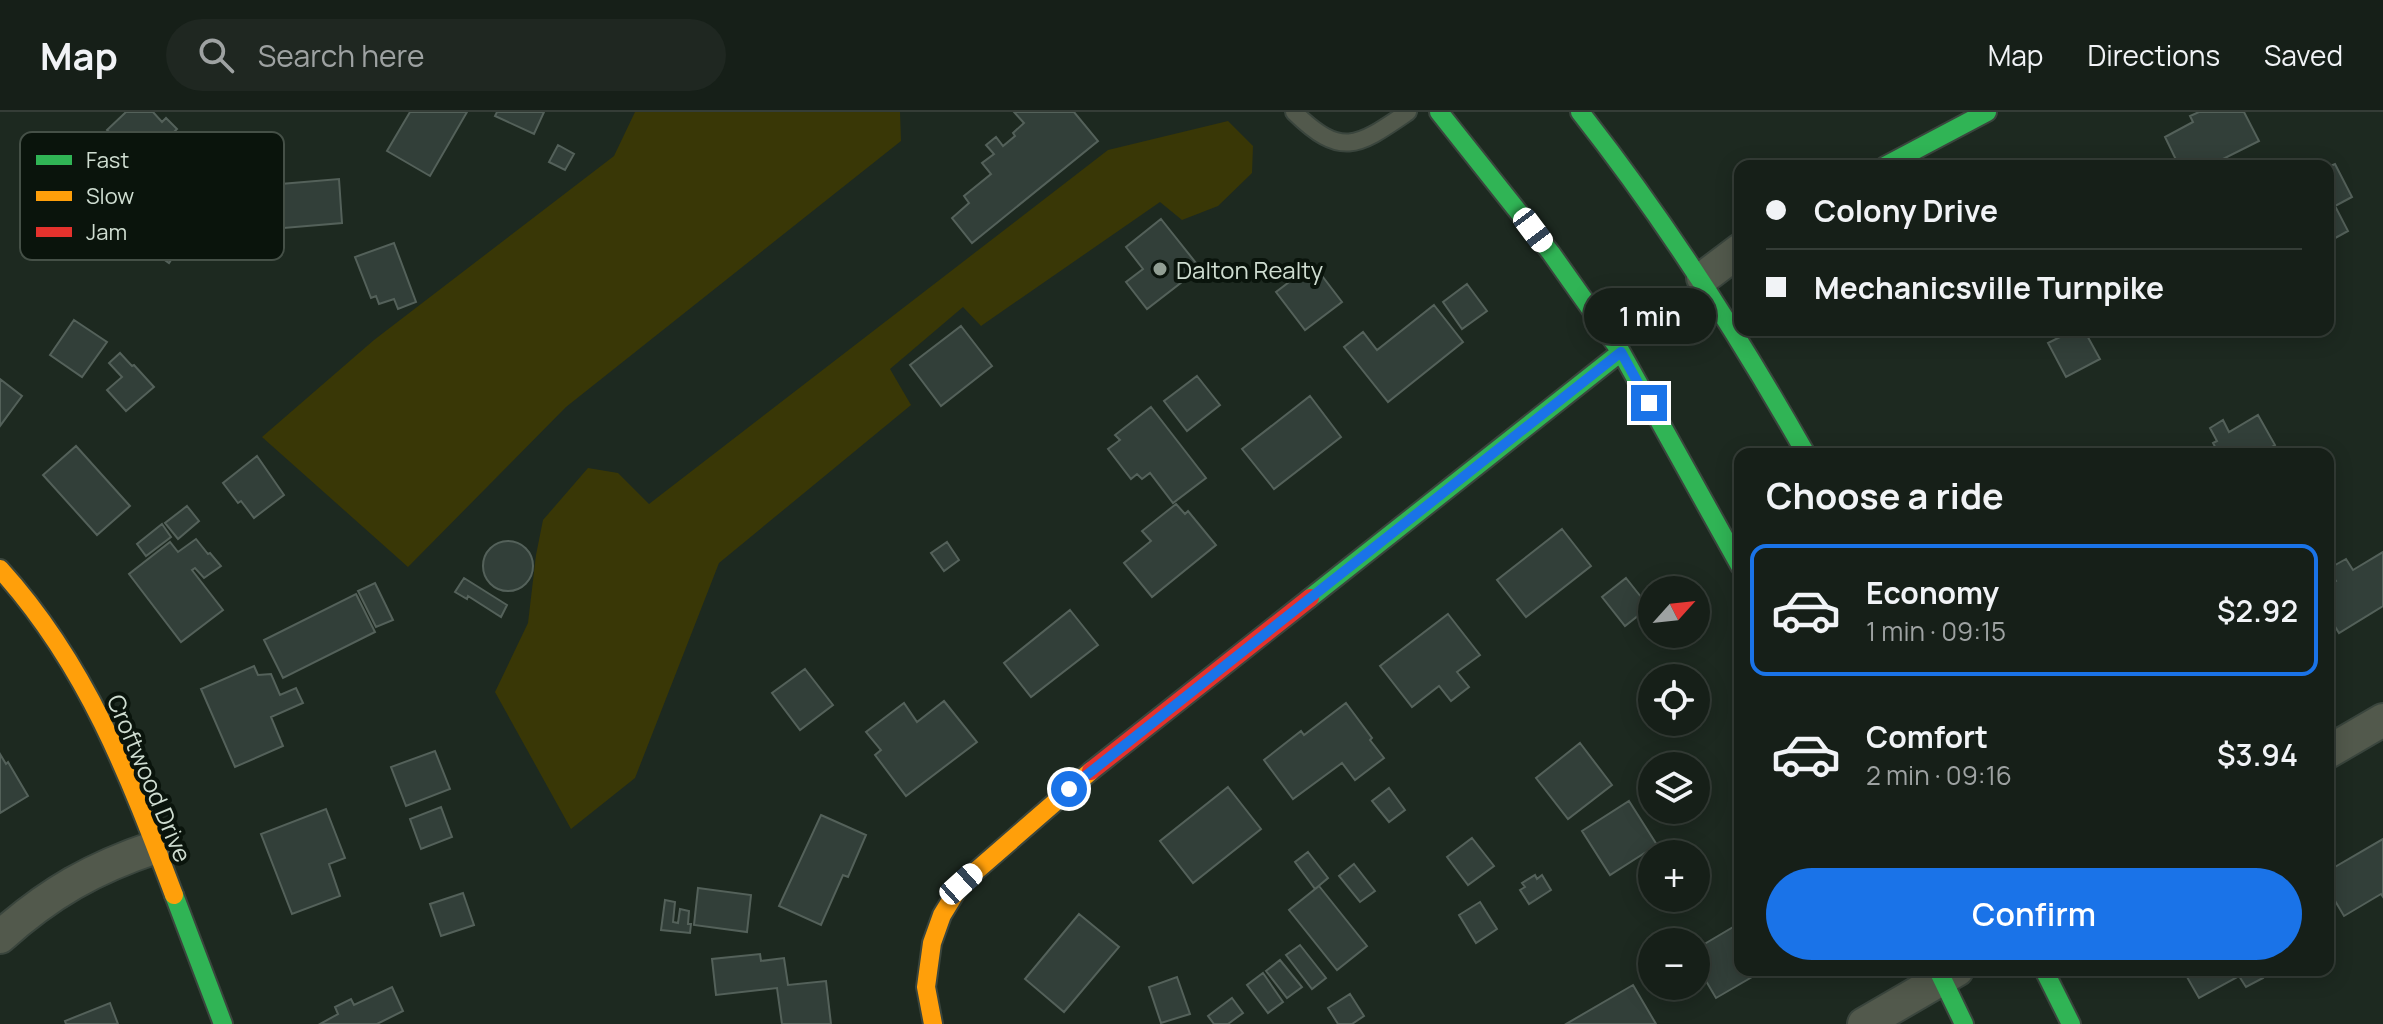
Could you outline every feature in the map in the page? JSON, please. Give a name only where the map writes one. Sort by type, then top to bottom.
[{"type":"main road","points":[[1439,112],[1551,253],[1621,352],[1734,555]]},
{"type":"main road","points":[[1580,112],[1614,153],[1703,278],[1734,329]]},
{"type":"main road","points":[[1896,160],[1987,112]]},
{"type":"main road","points":[[1738,336],[1803,448]]},
{"type":"main road","points":[[933,1024],[926,987],[932,943],[942,915],[961,884],[1069,789],[1621,352]]},
{"type":"main road","name":"Croftwood Drive","points":[[0,569],[55,635],[126,772],[223,1024]]},
{"type":"main road","points":[[1947,976],[1964,1024]]},
{"type":"main road","points":[[2047,976],[2071,1024]]},
{"type":"street","points":[[1703,278],[1734,255]]},
{"type":"street","points":[[2334,749],[2383,720]]},
{"type":"street","points":[[0,937],[28,911],[74,881],[156,847]]},
{"type":"street","points":[[1864,1024],[1941,976]]},
{"type":"lane","points":[[1294,112],[1329,140],[1349,143],[1369,138],[1408,112]]},
{"type":"shaded area","points":[[635,112],[900,112],[901,141],[566,407],[408,567],[262,437],[374,340],[614,156]]},
{"type":"shaded area","points":[[1228,121],[1253,146],[1252,173],[1218,206],[1182,220],[1160,202],[981,326],[963,307],[890,369],[911,405],[719,563],[635,778],[571,829],[495,692],[528,623],[543,520],[588,468],[618,473],[649,504],[1108,150]]},
{"type":"building","points":[[126,112],[153,112],[162,122],[166,118],[177,129],[174,132],[107,130]]},
{"type":"building","points":[[410,112],[467,112],[430,176],[387,151]]},
{"type":"building","points":[[497,112],[544,112],[534,134],[495,116]]},
{"type":"building","points":[[1014,112],[1074,112],[1098,141],[972,243],[952,218],[969,203],[964,196],[991,174],[982,163],[994,154],[986,145],[996,137],[1003,146],[1024,123]]},
{"type":"building","points":[[2199,112],[2244,112],[2259,141],[2221,160],[2176,160],[2165,137],[2193,122],[2190,116]]},
{"type":"building","points":[[558,145],[574,154],[565,170],[549,162]]},
{"type":"building","points":[[2334,164],[2352,197],[2335,206],[2348,231],[2334,239]]},
{"type":"building","points":[[339,179],[342,223],[284,228],[284,184]]},
{"type":"building","points":[[1161,219],[1200,268],[1147,309],[1126,282],[1143,269],[1126,247]]},
{"type":"building","points":[[394,243],[416,302],[398,309],[394,299],[379,304],[376,296],[371,298],[355,257]]},
{"type":"building","points":[[1313,264],[1342,302],[1305,330],[1276,292]]},
{"type":"building","points":[[1467,284],[1487,311],[1462,329],[1443,302]]},
{"type":"building","points":[[1434,305],[1463,342],[1388,402],[1344,347],[1363,332],[1377,350]]},
{"type":"building","points":[[74,320],[107,342],[82,377],[50,355]]},
{"type":"building","points":[[961,326],[992,366],[941,406],[910,365]]},
{"type":"building","points":[[2062,336],[2087,336],[2100,359],[2066,377],[2048,343]]},
{"type":"building","points":[[120,353],[154,387],[126,411],[107,390],[122,377],[109,363]]},
{"type":"building","points":[[1197,376],[1220,405],[1187,431],[1164,401]]},
{"type":"building","points":[[0,379],[22,396],[0,426]]},
{"type":"building","points":[[1310,396],[1341,437],[1274,489],[1242,449]]},
{"type":"building","points":[[1151,407],[1206,478],[1173,503],[1150,473],[1142,479],[1137,474],[1131,479],[1108,449],[1120,440],[1115,435]]},
{"type":"building","points":[[2258,415],[2275,445],[2270,448],[2216,448],[2213,443],[2217,441],[2210,428],[2223,420],[2229,432]]},
{"type":"building","points":[[76,446],[130,506],[97,535],[43,475]]},
{"type":"building","points":[[257,456],[284,495],[254,518],[223,483]]},
{"type":"building","points":[[1176,504],[1185,514],[1188,511],[1216,545],[1152,597],[1124,563],[1151,541],[1142,531]]},
{"type":"building","points":[[187,506],[199,521],[178,539],[165,523]]},
{"type":"building","points":[[162,524],[171,537],[146,556],[137,544]]},
{"type":"building","points":[[1562,529],[1591,566],[1526,617],[1497,580]]},
{"type":"building","points":[[196,539],[221,566],[204,578],[195,568],[192,570],[223,610],[181,642],[129,574],[170,542],[178,552]]},
{"type":"building","points":[[508,541],[526,548],[533,566],[526,584],[508,591],[490,584],[483,566],[490,548]]},
{"type":"building","points":[[947,542],[959,560],[944,571],[931,553]]},
{"type":"building","points":[[2383,552],[2383,606],[2339,633],[2334,625],[2334,566],[2346,559],[2353,570]]},
{"type":"building","points":[[464,578],[507,605],[501,617],[468,596],[467,599],[455,592]]},
{"type":"building","points":[[1626,578],[1638,593],[1638,616],[1625,626],[1602,597]]},
{"type":"building","points":[[375,583],[393,620],[376,627],[358,591]]},
{"type":"building","points":[[356,594],[375,632],[283,678],[264,640]]},
{"type":"building","points":[[1070,610],[1098,645],[1031,697],[1004,663]]},
{"type":"building","points":[[1448,614],[1480,655],[1457,672],[1469,687],[1451,701],[1439,686],[1412,707],[1380,666]]},
{"type":"building","points":[[254,666],[258,675],[271,674],[280,695],[296,688],[303,703],[271,717],[283,746],[235,767],[201,689]]},
{"type":"building","points":[[805,669],[833,705],[800,730],[772,693]]},
{"type":"building","points":[[944,701],[977,742],[906,796],[875,755],[881,750],[866,732],[904,703],[917,722]]},
{"type":"building","points":[[1346,703],[1384,758],[1355,780],[1342,763],[1293,799],[1264,760],[1301,731],[1304,735]]},
{"type":"building","points":[[1580,743],[1612,785],[1568,819],[1536,778]]},
{"type":"building","points":[[435,751],[450,789],[406,806],[391,767]]},
{"type":"building","points":[[0,754],[28,796],[0,813]]},
{"type":"building","points":[[1228,787],[1261,829],[1193,883],[1160,841]]},
{"type":"building","points":[[1389,788],[1405,810],[1389,822],[1372,801]]},
{"type":"building","points":[[1629,801],[1638,815],[1638,824],[1644,824],[1654,840],[1638,840],[1638,857],[1610,875],[1582,831]]},
{"type":"building","points":[[441,807],[452,837],[421,849],[410,819]]},
{"type":"building","points":[[326,809],[345,858],[329,864],[340,896],[292,914],[261,834]]},
{"type":"building","points":[[821,815],[866,835],[848,877],[843,875],[821,925],[779,906]]},
{"type":"building","points":[[1472,838],[1494,866],[1468,885],[1447,857]]},
{"type":"building","points":[[2383,839],[2383,897],[2381,894],[2344,916],[2334,899],[2334,868]]},
{"type":"building","points":[[1308,852],[1328,878],[1315,889],[1295,862]]},
{"type":"building","points":[[1354,864],[1375,891],[1360,902],[1339,876]]},
{"type":"building","points":[[1535,875],[1537,879],[1542,875],[1551,890],[1529,904],[1520,890],[1525,887],[1522,883]]},
{"type":"building","points":[[1319,886],[1367,946],[1337,970],[1289,910]]},
{"type":"building","points":[[698,888],[751,895],[747,932],[694,925]]},
{"type":"building","points":[[463,893],[474,925],[441,936],[430,904]]},
{"type":"building","points":[[665,900],[675,902],[673,922],[678,923],[680,909],[689,911],[690,933],[661,930]]},
{"type":"building","points":[[1480,902],[1497,929],[1476,943],[1459,915]]},
{"type":"building","points":[[1079,914],[1119,947],[1064,1012],[1025,979]]},
{"type":"building","points":[[1734,927],[1734,976],[1754,976],[1716,998],[1710,988],[1710,941]]},
{"type":"building","points":[[1300,945],[1326,978],[1312,989],[1286,955]]},
{"type":"building","points":[[760,954],[761,961],[784,958],[788,985],[826,981],[831,1024],[782,1024],[777,988],[716,995],[712,959]]},
{"type":"building","points":[[1280,960],[1302,987],[1287,998],[1266,971]]},
{"type":"building","points":[[1263,973],[1283,1002],[1268,1013],[1247,985]]},
{"type":"building","points":[[2186,976],[2239,976],[2199,998]]},
{"type":"building","points":[[2239,976],[2262,976],[2263,978],[2246,987]]},
{"type":"building","points":[[1177,977],[1190,1014],[1161,1023],[1149,987]]},
{"type":"building","points":[[1633,985],[1638,1000],[1642,1000],[1656,1024],[1566,1024]]},
{"type":"building","points":[[392,987],[403,1011],[377,1024],[320,1024],[338,1014],[335,1007],[351,999],[354,1005]]},
{"type":"building","points":[[1350,994],[1364,1016],[1352,1024],[1338,1024],[1328,1008]]},
{"type":"building","points":[[1232,998],[1243,1013],[1228,1024],[1214,1024],[1208,1016]]},
{"type":"building","points":[[110,1003],[118,1024],[66,1024],[65,1021]]},
{"type":"traffic: fast","points":[[1439,112],[1551,253],[1621,352],[1734,555]]},
{"type":"traffic: fast","points":[[1580,112],[1642,194],[1734,333]]},
{"type":"traffic: fast","points":[[1896,160],[1987,112]]},
{"type":"traffic: fast","points":[[1736,336],[1802,448]]},
{"type":"traffic: fast","points":[[1310,598],[1621,352]]},
{"type":"traffic: fast","points":[[174,895],[223,1024]]},
{"type":"traffic: fast","points":[[1941,976],[1964,1024]]},
{"type":"traffic: fast","points":[[2047,976],[2071,1024]]},
{"type":"traffic: slow","points":[[0,569],[58,644],[103,723],[174,895]]},
{"type":"traffic: slow","points":[[933,1024],[926,987],[932,943],[942,915],[961,884],[1091,771]]},
{"type":"traffic: jam","points":[[1091,771],[1310,598]]},
{"type":"place","name":"Dalton Realty","points":[[1160,269]]},
{"type":"route","points":[[1069,789],[1621,352],[1649,403]]}]
